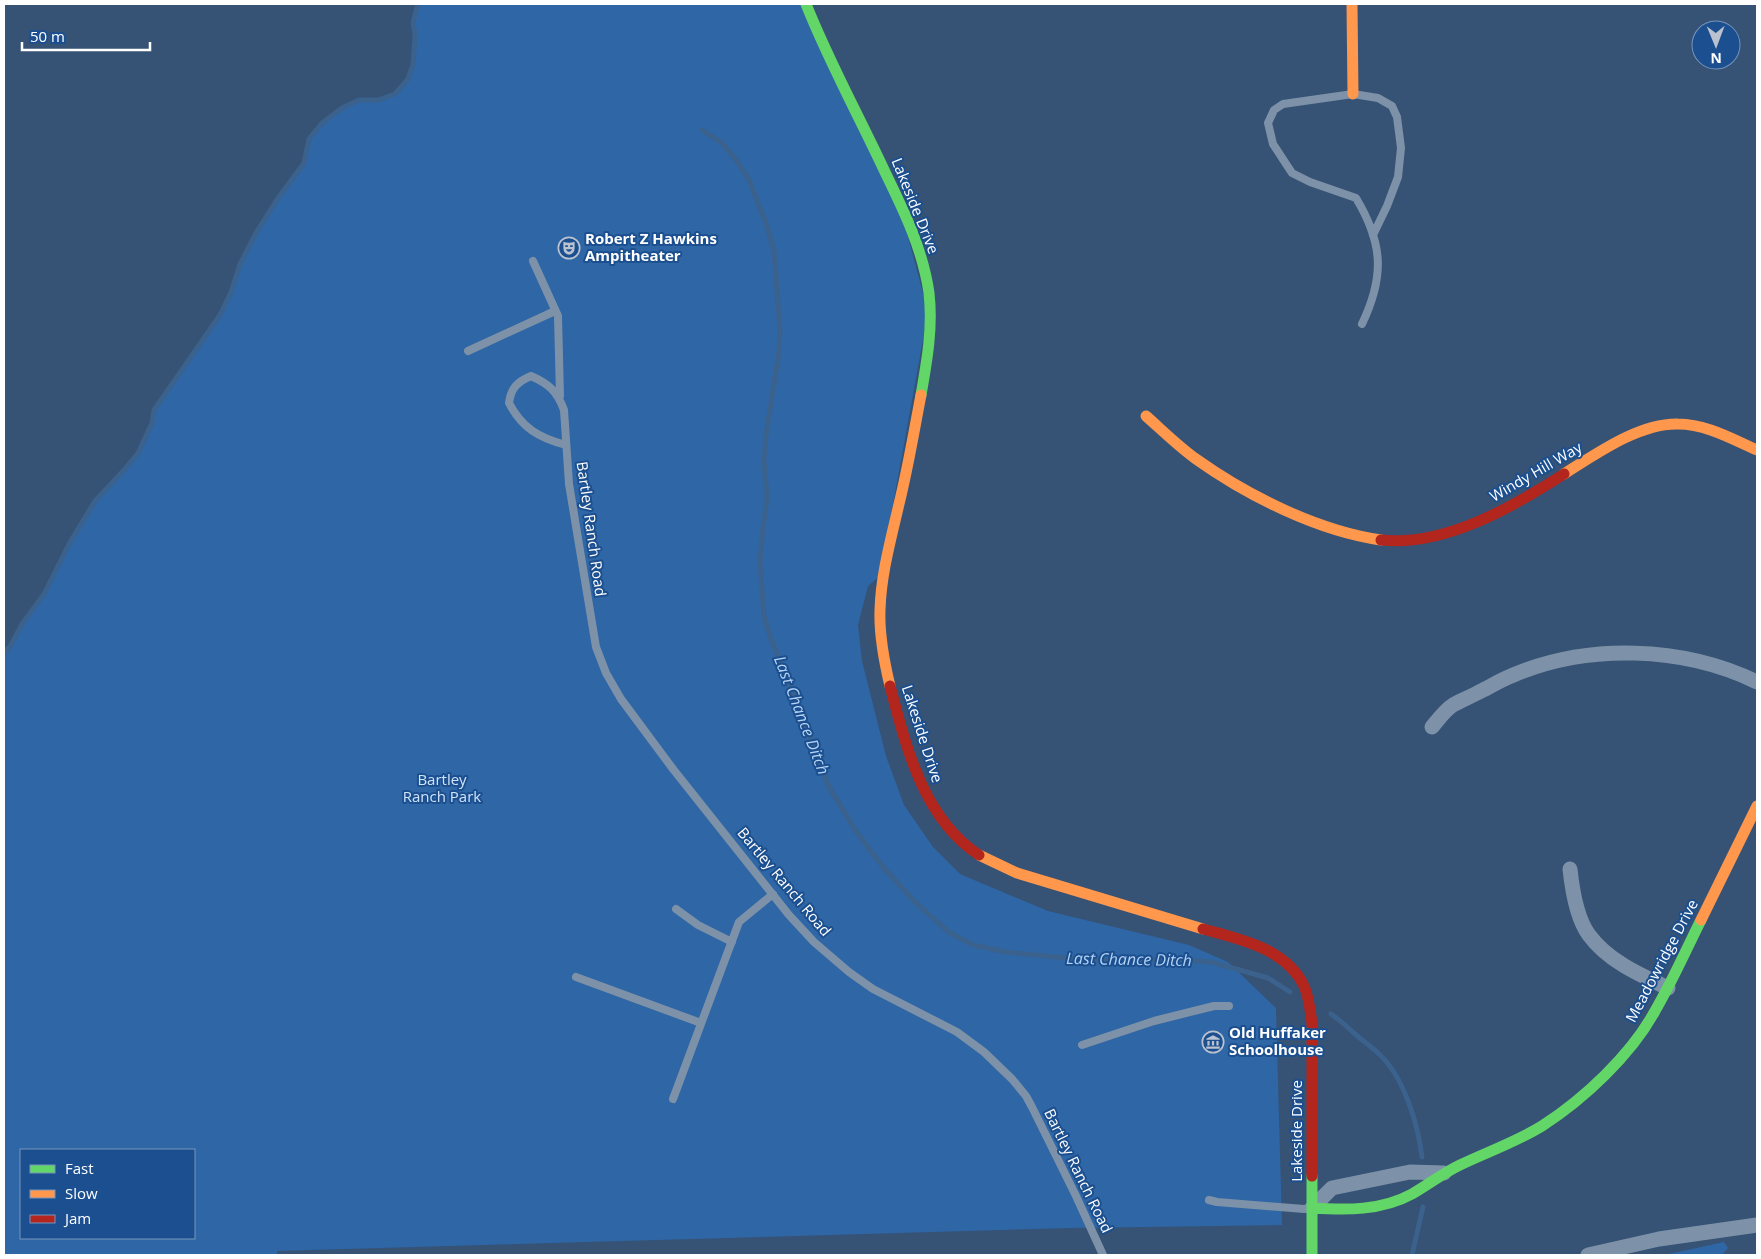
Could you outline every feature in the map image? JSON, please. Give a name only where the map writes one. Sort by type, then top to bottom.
[{"type":"street","name":"Lakeside Drive","points":[[806,4],[902,208],[915,238],[927,280],[930,312],[929,348],[905,481],[887,556],[880,612],[882,645],[890,683],[910,752],[925,792],[942,821],[959,841],[971,851],[995,864],[1017,873],[1231,936],[1263,948],[1288,963],[1296,971],[1307,991],[1312,1023],[1312,1255]]},
{"type":"street","points":[[1352,4],[1353,94]]},
{"type":"street","name":"Windy Hill Way","points":[[1146,416],[1194,457],[1241,487],[1307,520],[1364,538],[1398,541],[1461,528],[1510,507],[1610,447],[1639,432],[1667,424],[1692,424],[1757,450]]},
{"type":"street","points":[[1432,727],[1452,706],[1512,675],[1545,664],[1577,657],[1612,654],[1649,654],[1686,659],[1716,666],[1757,682]]},
{"type":"street","name":"Meadowridge Drive","points":[[1312,1208],[1350,1210],[1395,1202],[1429,1185],[1444,1173],[1521,1138],[1583,1097],[1611,1070],[1655,1012],[1757,806]]},
{"type":"street","points":[[1570,869],[1574,896],[1588,934],[1606,952],[1627,968],[1668,988]]},
{"type":"street","points":[[1312,1208],[1332,1188],[1410,1172],[1444,1173]]},
{"type":"street","points":[[1588,1255],[1659,1239],[1757,1225]]},
{"type":"lane","points":[[1362,324],[1370,307],[1379,260],[1368,218],[1356,198],[1310,182],[1292,173],[1272,144],[1268,123],[1274,110],[1283,104],[1353,94],[1378,98],[1392,106],[1396,117],[1401,148],[1398,177],[1387,206],[1373,234]]},
{"type":"lane","points":[[534,261],[558,316],[560,398]]},
{"type":"lane","points":[[468,351],[555,310]]},
{"type":"lane","name":"Bartley Ranch Road","points":[[566,445],[553,442],[528,429],[518,420],[509,403],[510,394],[514,386],[531,376],[549,385],[560,398],[564,410],[569,484],[596,647],[606,673],[621,699],[673,769],[814,942],[849,972],[873,989],[957,1032],[984,1052],[1012,1079],[1026,1096],[1042,1126],[1103,1255]]},
{"type":"lane","points":[[673,1099],[739,922],[773,894]]},
{"type":"lane","points":[[676,909],[698,925],[732,942]]},
{"type":"lane","points":[[576,977],[701,1023]]},
{"type":"lane","points":[[1082,1045],[1154,1021],[1214,1006],[1228,1006]]},
{"type":"lane","points":[[1209,1200],[1284,1208],[1312,1208]]},
{"type":"green space","name":"Bartley Ranch Park","points":[[418,4],[801,4],[900,207],[928,312],[880,576],[868,586],[858,625],[862,661],[886,756],[904,805],[933,847],[960,874],[1048,911],[1189,945],[1228,962],[1276,1008],[1282,1225],[1072,1228],[277,1251],[277,1255],[4,1255],[4,653],[44,594],[69,544],[95,501],[138,453],[152,423],[154,410],[220,315],[231,292],[240,264],[256,233],[278,198],[304,163],[309,139],[322,123],[342,108],[359,100],[378,100],[395,94],[408,79],[413,64],[415,35],[413,22]]},
{"type":"green space","points":[[1724,1242],[1728,1248],[1722,1255],[1664,1255]]},
{"type":"waterway","points":[[4,653],[44,594],[69,544],[95,501],[138,453],[152,423],[154,410],[220,315],[231,292],[240,264],[256,233],[278,198],[304,163],[309,139],[322,123],[342,108],[359,100],[378,100],[395,94],[408,79],[413,64],[415,35],[413,22],[418,4]]},
{"type":"waterway","name":"Last Chance Ditch","points":[[702,130],[722,143],[737,161],[749,180],[766,223],[774,250],[780,331],[779,352],[766,435],[764,463],[767,497],[760,561],[764,616],[828,785],[855,830],[883,867],[916,903],[950,933],[973,945],[1006,952],[1086,960],[1173,959],[1211,962],[1268,978],[1290,992]]},
{"type":"waterway","name":"Last Chance Ditch","points":[[1331,1014],[1376,1051],[1396,1075],[1413,1116],[1422,1157]]},
{"type":"waterway","name":"Last Chance Ditch","points":[[1412,1255],[1423,1207]]},
{"type":"traffic: fast","points":[[806,4],[834,68],[899,201],[922,261],[929,293],[930,331],[921,395]]},
{"type":"traffic: fast","points":[[1312,1208],[1363,1208],[1400,1200],[1454,1168],[1532,1132],[1558,1115],[1605,1075],[1633,1044],[1661,1000],[1701,920]]},
{"type":"traffic: fast","points":[[1312,1176],[1312,1255]]},
{"type":"traffic: slow","points":[[1352,4],[1353,94]]},
{"type":"traffic: slow","points":[[890,686],[881,639],[882,583],[921,395]]},
{"type":"traffic: slow","points":[[1146,416],[1196,459],[1261,499],[1333,529],[1381,540]]},
{"type":"traffic: slow","points":[[1564,474],[1618,441],[1633,434],[1663,425],[1678,424],[1699,427],[1719,433],[1757,450]]},
{"type":"traffic: slow","points":[[1701,920],[1757,806]]},
{"type":"traffic: slow","points":[[979,855],[1017,873],[1203,929]]},
{"type":"traffic: jam","points":[[1381,540],[1405,541],[1453,531],[1500,511],[1564,474]]},
{"type":"traffic: jam","points":[[890,686],[910,757],[930,801],[944,822],[960,840],[979,855]]},
{"type":"traffic: jam","points":[[1203,929],[1246,941],[1274,954],[1286,962],[1304,986],[1312,1023],[1312,1176]]},
{"type":"place","name":"Robert Z Hawkins Ampitheater","points":[[569,248]]},
{"type":"place","name":"Old Huffaker Schoolhouse","points":[[1213,1042]]}]
